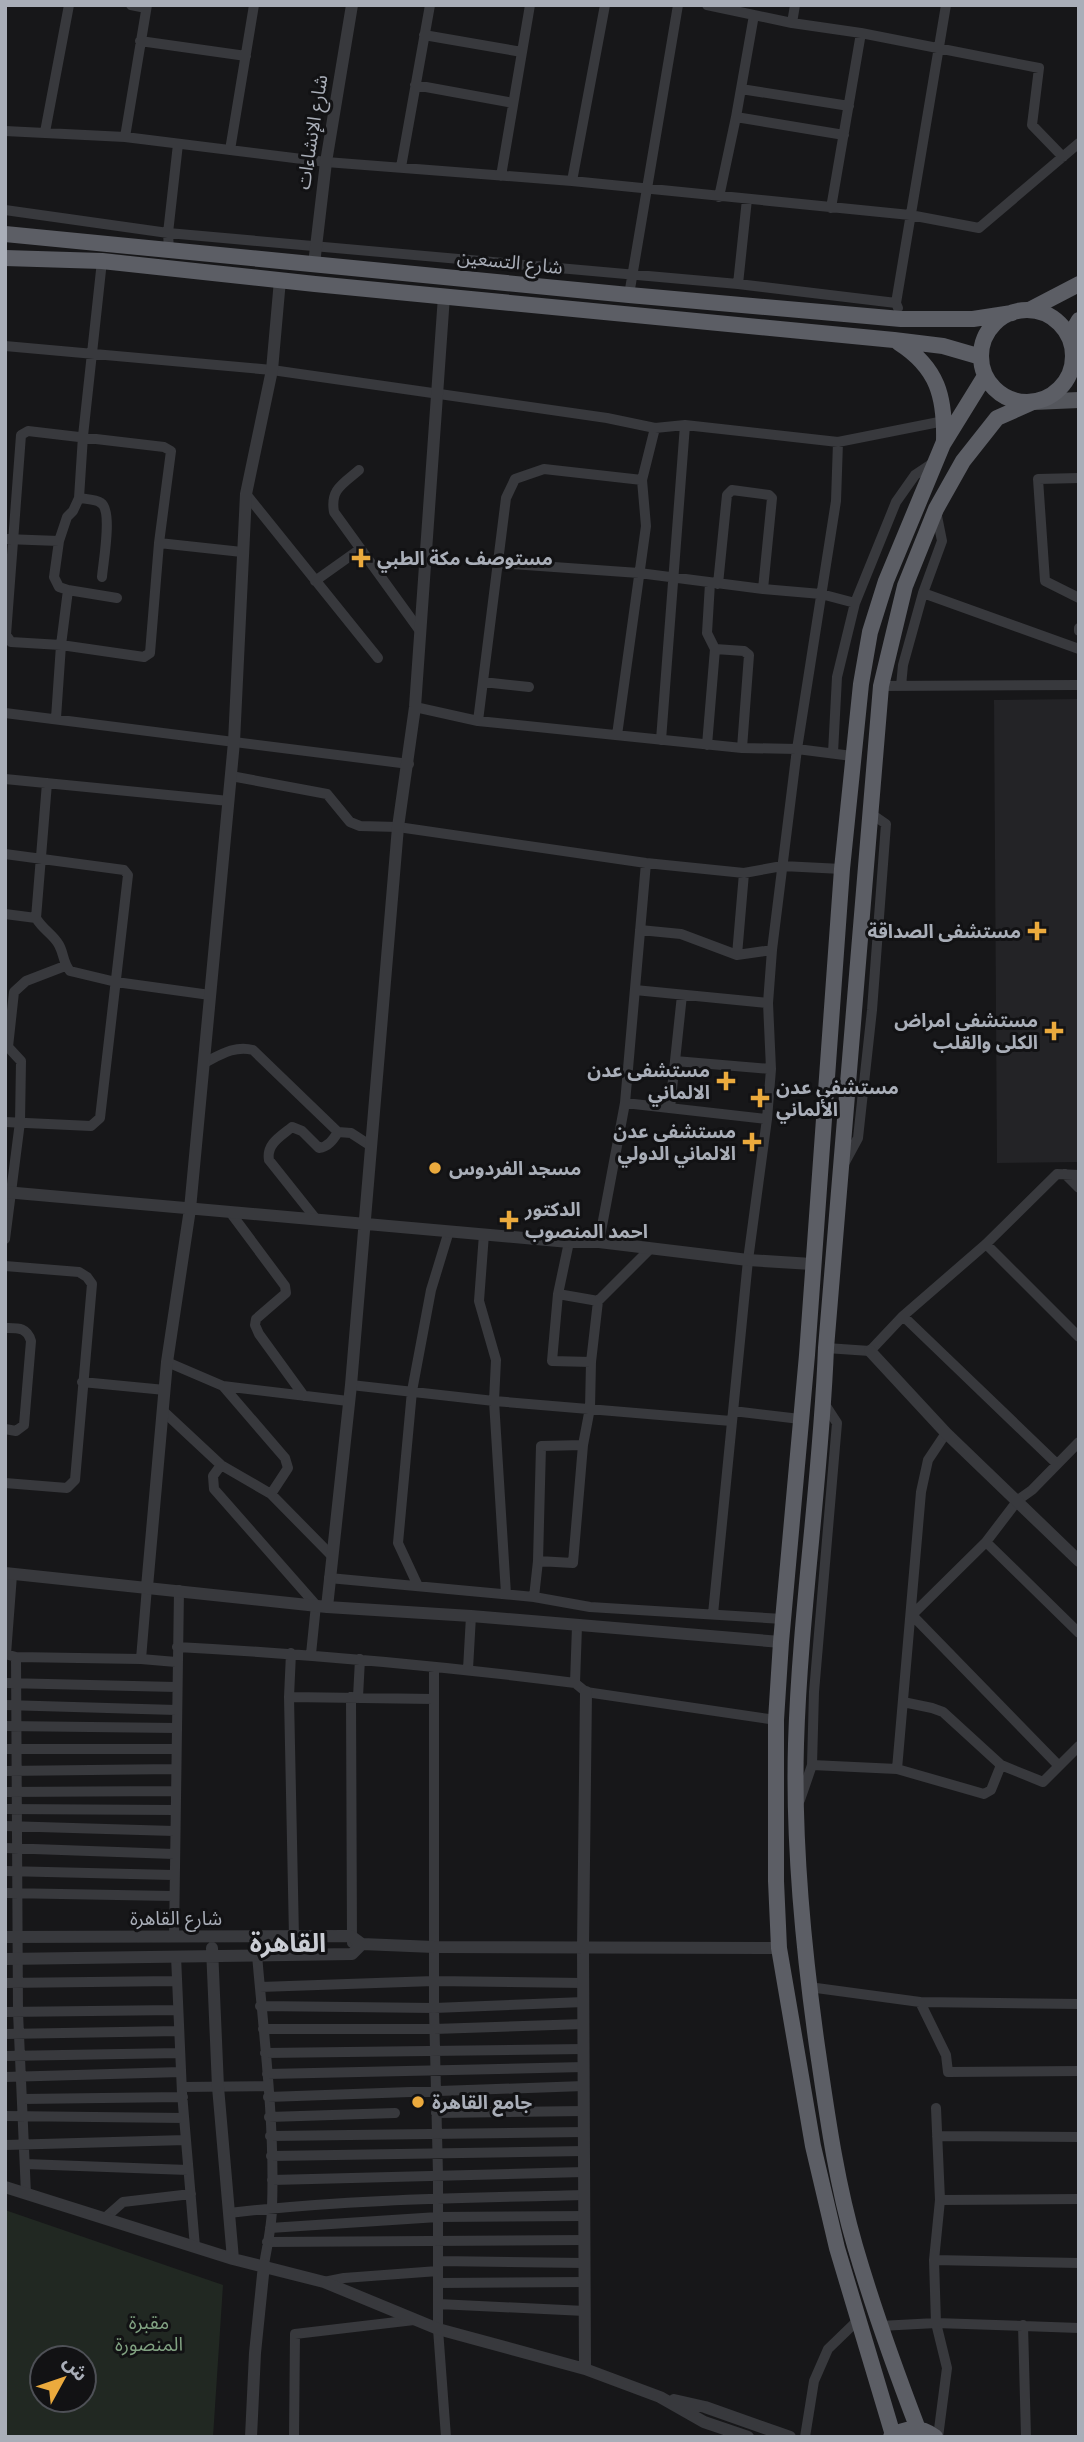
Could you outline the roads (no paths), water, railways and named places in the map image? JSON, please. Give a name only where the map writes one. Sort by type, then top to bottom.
[{"type":"highway","name":"شارع التسعين","points":[[5,234],[629,295],[973,318],[1012,313]]},
{"type":"highway","points":[[5,264],[23,257]]},
{"type":"highway","name":"شارع التسعين","points":[[5,258],[103,261],[894,340],[943,346],[981,357]]},
{"type":"highway","points":[[314,264],[315,284]]},
{"type":"highway","points":[[1033,402],[1014,401],[997,391],[985,376],[981,357],[982,343],[999,319],[1031,309],[1079,284]]},
{"type":"highway","points":[[1031,309],[1054,319],[1074,349]]},
{"type":"highway","points":[[918,2429],[880,2326],[855,2244],[831,2146],[809,1987],[798,1882],[796,1745],[800,1642],[824,1403],[826,1348],[881,686],[905,586],[936,509],[963,461],[997,418],[1050,397],[1063,385],[1071,369],[1079,320]]},
{"type":"highway","points":[[894,340],[918,355],[936,381],[944,412],[943,444]]},
{"type":"highway","points":[[936,2437],[918,2429],[905,2429],[892,2436],[837,2248],[813,2146],[779,1948],[776,1881],[776,1720],[842,869],[852,756],[870,632],[886,581],[943,444],[985,376]]},
{"type":"main road","points":[[1033,402],[1079,400]]},
{"type":"street","points":[[45,132],[69,5]]},
{"type":"street","points":[[125,137],[146,7],[131,5]]},
{"type":"street","points":[[230,150],[254,5]]},
{"type":"street","name":"شارع الإنشاءات","points":[[314,264],[326,163],[352,5]]},
{"type":"street","points":[[401,167],[430,5]]},
{"type":"street","points":[[500,176],[530,5]]},
{"type":"street","points":[[572,181],[605,5]]},
{"type":"street","points":[[629,295],[678,5]]},
{"type":"street","points":[[707,5],[1039,68],[1032,125],[1063,157]]},
{"type":"street","points":[[792,23],[795,5]]},
{"type":"street","points":[[5,211],[168,233],[738,284],[898,311],[910,215],[946,5]]},
{"type":"street","points":[[719,197],[754,15]]},
{"type":"street","points":[[831,208],[862,33]]},
{"type":"street","points":[[424,35],[522,52]]},
{"type":"street","points":[[140,41],[246,56]]},
{"type":"street","points":[[415,85],[513,103]]},
{"type":"street","points":[[741,89],[849,106]]},
{"type":"street","points":[[736,117],[844,135]]},
{"type":"street","points":[[5,131],[125,137],[326,163],[572,181],[910,215],[979,228],[1079,144]]},
{"type":"street","points":[[169,250],[168,233],[178,144]]},
{"type":"street","points":[[738,284],[747,199]]},
{"type":"street","points":[[103,261],[83,436],[79,498],[76,507],[66,517],[59,541],[54,577],[59,587],[117,598]]},
{"type":"street","points":[[141,1659],[162,1410],[190,1209],[229,801],[246,495],[272,370],[280,280]]},
{"type":"street","points":[[312,1654],[329,1578],[351,1385],[398,827],[415,707],[444,296]]},
{"type":"street","points":[[5,346],[272,370],[607,418],[655,428],[685,425],[838,442],[944,421]]},
{"type":"street","points":[[661,740],[685,425]]},
{"type":"street","points":[[617,735],[646,526],[642,480],[655,428]]},
{"type":"street","points":[[28,430],[164,447],[171,451],[159,544],[150,653],[144,657],[61,645],[11,642],[6,635],[9,540],[21,435],[28,430]]},
{"type":"street","points":[[713,1614],[748,1260],[771,1069],[768,1003],[772,950],[797,749],[836,501],[838,442]]},
{"type":"street","points":[[833,753],[837,677],[855,603],[896,502],[915,475],[936,461]]},
{"type":"street","points":[[478,721],[506,498],[515,479],[544,468],[642,480]]},
{"type":"street","points":[[359,470],[335,491],[332,501],[334,512],[420,631]]},
{"type":"street","points":[[1079,478],[1038,479],[1045,581],[1079,598]]},
{"type":"street","points":[[707,745],[715,649],[707,633],[727,495],[732,490],[769,495],[772,498],[763,589]]},
{"type":"street","points":[[246,495],[378,658]]},
{"type":"street","points":[[79,498],[100,502],[106,509],[107,528],[102,577]]},
{"type":"street","points":[[901,686],[903,665],[923,593],[942,541],[936,509]]},
{"type":"street","points":[[9,540],[59,541]]},
{"type":"street","points":[[159,544],[242,552]]},
{"type":"street","points":[[315,581],[360,548]]},
{"type":"street","points":[[498,563],[639,573],[821,594],[855,603]]},
{"type":"street","points":[[56,718],[68,590]]},
{"type":"street","points":[[923,593],[1079,649]]},
{"type":"street","points":[[715,649],[749,654],[742,748]]},
{"type":"street","points":[[483,682],[529,687]]},
{"type":"street","points":[[881,686],[1079,685]]},
{"type":"street","points":[[415,707],[478,721],[707,745],[797,749],[852,756]]},
{"type":"street","points":[[5,713],[409,764]]},
{"type":"street","points":[[231,776],[327,794],[350,822],[360,826],[398,827],[646,863],[744,873],[782,866],[842,869]]},
{"type":"street","points":[[5,779],[229,801]]},
{"type":"street","points":[[47,783],[36,918],[42,929],[60,946],[65,966],[71,971],[116,982],[210,995]]},
{"type":"street","points":[[5,854],[124,870],[127,873],[100,1118],[91,1126],[5,1122]]},
{"type":"street","points":[[598,1242],[625,1103],[646,863]]},
{"type":"street","points":[[737,955],[744,873]]},
{"type":"street","points":[[5,914],[36,918]]},
{"type":"street","points":[[640,930],[681,934],[737,955],[772,950]]},
{"type":"street","points":[[5,1239],[8,1192],[20,1122],[21,1060],[8,1047],[10,991],[26,981],[65,966]]},
{"type":"street","points":[[635,990],[768,1003]]},
{"type":"street","points":[[670,1108],[682,995]]},
{"type":"street","points":[[204,1063],[234,1049],[243,1047],[253,1050],[338,1132],[351,1133],[371,1146]]},
{"type":"street","points":[[675,1061],[771,1069]]},
{"type":"street","points":[[625,1103],[766,1119]]},
{"type":"street","points":[[316,1219],[269,1160],[267,1151],[270,1145],[292,1127],[302,1130],[319,1148],[331,1143],[338,1132]]},
{"type":"street","points":[[870,1351],[903,1316],[986,1244],[1057,1174],[1079,1175]]},
{"type":"street","points":[[1065,1174],[1079,1188]]},
{"type":"street","points":[[8,1192],[569,1242],[598,1242],[748,1260],[812,1264]]},
{"type":"street","points":[[230,1212],[285,1286],[286,1293],[256,1319],[255,1325],[304,1396]]},
{"type":"street","points":[[418,1586],[398,1543],[412,1391],[431,1290],[449,1231]]},
{"type":"street","points":[[484,1234],[479,1301],[496,1360],[494,1401],[506,1594]]},
{"type":"street","points":[[569,1242],[558,1294],[552,1361],[592,1362]]},
{"type":"street","points":[[986,1244],[1079,1337]]},
{"type":"street","points":[[538,1561],[573,1563],[583,1445],[590,1408],[598,1301],[650,1249]]},
{"type":"street","points":[[5,1266],[79,1272],[92,1284],[75,1480],[67,1488],[5,1483]]},
{"type":"street","points":[[558,1294],[598,1301]]},
{"type":"street","points":[[903,1316],[1057,1464]]},
{"type":"street","points":[[5,1328],[22,1328],[29,1334],[31,1341],[24,1425],[16,1431],[5,1429]]},
{"type":"street","points":[[826,1348],[870,1351],[946,1433],[1079,1561]]},
{"type":"street","points":[[167,1362],[223,1386],[348,1401]]},
{"type":"street","points":[[82,1382],[165,1390]]},
{"type":"street","points":[[351,1385],[494,1401],[800,1419]]},
{"type":"street","points":[[223,1386],[285,1458],[288,1468],[271,1494]]},
{"type":"street","points":[[796,1813],[812,1765],[814,1692],[837,1423],[824,1403]]},
{"type":"street","points":[[162,1410],[221,1465],[271,1494],[331,1555]]},
{"type":"street","points":[[897,1769],[921,1492],[928,1460],[946,1433]]},
{"type":"street","points":[[912,1615],[986,1542],[1018,1500],[1032,1490],[1079,1442]]},
{"type":"street","points":[[534,1597],[538,1561],[541,1446],[583,1445]]},
{"type":"street","points":[[221,1465],[213,1476],[214,1489],[322,1606]]},
{"type":"street","points":[[986,1542],[1079,1633]]},
{"type":"street","points":[[26,2194],[18,1983],[11,1959],[17,1893],[17,1848],[11,1826],[7,1575],[322,1606],[781,1642]]},
{"type":"street","points":[[329,1578],[534,1597],[590,1607],[783,1619]]},
{"type":"street","points":[[174,1937],[179,1590]]},
{"type":"street","points":[[912,1615],[1059,1766]]},
{"type":"street","points":[[468,1669],[471,1616]]},
{"type":"street","points":[[575,1682],[578,1626]]},
{"type":"street","points":[[177,1647],[312,1654],[575,1682],[586,1692],[776,1720]]},
{"type":"street","points":[[291,1653],[289,1698],[294,1937]]},
{"type":"street","points":[[9,1655],[176,1662]]},
{"type":"street","points":[[360,1659],[355,1697],[355,1945],[779,1948]]},
{"type":"street","points":[[434,1667],[434,2051],[438,2175],[438,2329],[446,2437]]},
{"type":"street","points":[[10,1683],[176,1686]]},
{"type":"street","points":[[585,2369],[583,1947],[586,1692]]},
{"type":"street","points":[[289,1698],[434,1699]]},
{"type":"street","points":[[904,1702],[932,1707],[943,1712],[1001,1765],[1043,1782],[1079,1746]]},
{"type":"street","points":[[10,1705],[176,1710]]},
{"type":"street","points":[[10,1726],[176,1728]]},
{"type":"street","points":[[777,1743],[796,1745]]},
{"type":"street","points":[[11,1749],[176,1749]]},
{"type":"street","points":[[812,1765],[897,1769],[984,1794],[991,1790],[1001,1765]]},
{"type":"street","points":[[11,1771],[176,1769]]},
{"type":"street","points":[[11,1792],[176,1791]]},
{"type":"street","points":[[11,1809],[175,1810]]},
{"type":"street","points":[[11,1826],[174,1831]]},
{"type":"street","points":[[5,1848],[174,1854]]},
{"type":"street","points":[[5,1871],[173,1875]]},
{"type":"street","points":[[5,1893],[173,1896]]},
{"type":"street","name":"شارع القاهرة","points":[[12,1937],[294,1937],[355,1945]]},
{"type":"street","points":[[212,1937],[218,2087],[233,2259]]},
{"type":"street","name":"شارع القاهرة","points":[[11,1959],[257,1955],[355,1945]]},
{"type":"street","points":[[176,1955],[182,2092],[195,2247]]},
{"type":"street","points":[[251,2437],[255,2353],[272,2208],[267,2074],[257,1955]]},
{"type":"street","points":[[5,1983],[177,1981]]},
{"type":"street","points":[[260,1987],[434,1981],[584,1983]]},
{"type":"street","points":[[809,1987],[920,2002],[1079,2004]]},
{"type":"street","points":[[260,2006],[434,2008],[584,2002]]},
{"type":"street","points":[[920,2002],[946,2055],[948,2072],[1079,2071]]},
{"type":"street","points":[[5,2012],[177,2010]]},
{"type":"street","points":[[263,2029],[434,2029],[584,2024]]},
{"type":"street","points":[[5,2034],[179,2031]]},
{"type":"street","points":[[265,2053],[584,2049]]},
{"type":"street","points":[[5,2056],[180,2053]]},
{"type":"street","points":[[267,2074],[584,2067]]},
{"type":"street","points":[[5,2077],[181,2072]]},
{"type":"street","points":[[22,2099],[182,2092],[218,2087],[268,2092],[584,2086]]},
{"type":"street","points":[[936,2108],[940,2200],[934,2259],[936,2323],[947,2368],[936,2437]]},
{"type":"street","points":[[436,2113],[584,2111]]},
{"type":"street","points":[[269,2117],[395,2113]]},
{"type":"street","points":[[5,2116],[184,2118]]},
{"type":"street","points":[[270,2136],[584,2132]]},
{"type":"street","points":[[937,2136],[1079,2137]]},
{"type":"street","points":[[5,2145],[186,2140]]},
{"type":"street","points":[[271,2156],[584,2151]]},
{"type":"street","points":[[24,2164],[188,2170]]},
{"type":"street","points":[[272,2180],[584,2172]]},
{"type":"street","points":[[5,2187],[233,2259],[324,2282],[438,2329],[585,2369],[660,2398],[704,2422],[748,2437]]},
{"type":"street","points":[[106,2217],[122,2202],[191,2194]]},
{"type":"street","points":[[229,2213],[438,2198],[584,2195]]},
{"type":"street","points":[[940,2200],[1079,2199]]},
{"type":"street","points":[[270,2228],[438,2217],[584,2216]]},
{"type":"street","points":[[267,2242],[584,2240]]},
{"type":"street","points":[[934,2259],[1079,2263]]},
{"type":"street","points":[[324,2282],[344,2278],[585,2263]]},
{"type":"street","points":[[438,2272],[585,2282]]},
{"type":"street","points":[[438,2304],[585,2311]]},
{"type":"street","points":[[294,2437],[295,2334],[417,2320]]},
{"type":"street","points":[[805,2437],[814,2381],[828,2349],[858,2320]]},
{"type":"street","points":[[880,2326],[936,2323],[1079,2328]]},
{"type":"street","points":[[1023,2325],[1026,2437]]},
{"type":"street","points":[[660,2398],[705,2407],[790,2437]]},
{"type":"place","name":"مستوصف مكة الطبي","points":[[361,558]]},
{"type":"place","name":"مستشفى الصداقة","points":[[1037,931]]},
{"type":"place","name":"مستشفى امراض الكلى والقلب","points":[[1054,1031]]},
{"type":"place","name":"مستشفى عدن الالماني","points":[[726,1081]]},
{"type":"place","name":"مستشفى عدن الألماني","points":[[760,1098]]},
{"type":"place","name":"مستشفى عدن الالماني الدولي","points":[[752,1142]]},
{"type":"place","name":"مسجد الفردوس","points":[[435,1168]]},
{"type":"place","name":"الدكتور احمد المنصوب","points":[[509,1220]]},
{"type":"place","name":"جامع القاهرة","points":[[418,2102]]},
{"type":"district","name":"القاهرة","points":[[288,1942]]},
{"type":"park label","name":"مقبرة المنصورة","points":[[149,2333]]}]
